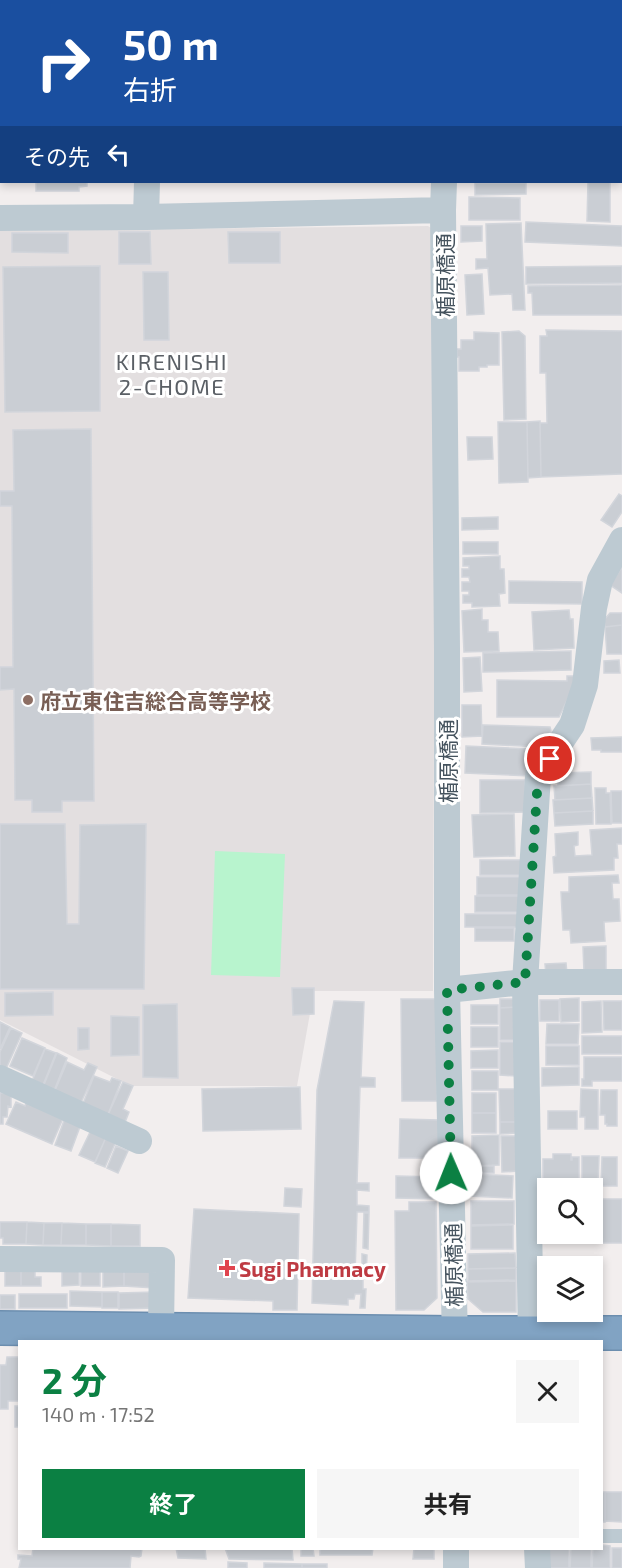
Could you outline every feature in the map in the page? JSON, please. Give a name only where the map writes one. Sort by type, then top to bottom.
[{"type":"highway","points":[[0,1328],[161,1329],[454,1337],[622,1333]]},
{"type":"street","points":[[146,217],[147,183]]},
{"type":"street","name":"楯原橋通","points":[[444,183],[447,990],[454,1337]]},
{"type":"street","points":[[0,218],[443,210]]},
{"type":"street","points":[[531,1336],[525,982],[538,777],[572,725],[585,685],[594,608],[600,580],[622,540]]},
{"type":"street","points":[[447,990],[525,982],[622,982]]},
{"type":"street","points":[[0,1077],[139,1141]]},
{"type":"street","points":[[0,1260],[162,1260],[161,1329]]},
{"type":"street","points":[[456,1550],[456,1568]]},
{"type":"street","points":[[537,1550],[538,1568]]},
{"type":"lane","points":[[603,1536],[622,1536]]},
{"type":"shaded area","points":[[428,226],[436,231],[433,991],[314,991],[297,1086],[131,1086],[0,1020],[0,231]]},
{"type":"green space","points":[[215,851],[285,854],[280,977],[211,975]]},
{"type":"building","points":[[36,183],[87,183],[87,186],[79,187],[79,191],[36,191]]},
{"type":"building","points":[[475,183],[526,183],[526,194],[475,195]]},
{"type":"building","points":[[588,183],[610,183],[610,222],[587,221]]},
{"type":"building","points":[[469,197],[520,198],[520,220],[469,220]]},
{"type":"building","points":[[526,222],[622,226],[622,246],[525,242]]},
{"type":"building","points":[[521,223],[525,310],[513,310],[512,294],[490,295],[488,268],[476,269],[476,259],[487,259],[486,224]]},
{"type":"building","points":[[461,226],[482,226],[482,241],[461,242]]},
{"type":"building","points":[[119,232],[150,232],[151,264],[119,264]]},
{"type":"building","points":[[228,232],[280,232],[280,263],[229,263]]},
{"type":"building","points":[[12,233],[68,233],[68,253],[12,252]]},
{"type":"building","points":[[100,266],[100,411],[5,412],[3,267]]},
{"type":"building","points":[[622,266],[622,283],[526,284],[526,267]]},
{"type":"building","points":[[143,272],[168,272],[169,340],[144,340]]},
{"type":"building","points":[[482,274],[484,314],[467,315],[465,275]]},
{"type":"building","points":[[622,285],[622,315],[533,315],[532,293],[528,293],[528,286]]},
{"type":"building","points":[[546,330],[622,331],[622,474],[541,477],[540,423],[547,423],[546,373],[540,373],[540,336],[547,336]]},
{"type":"building","points":[[519,331],[525,336],[526,419],[504,420],[502,332]]},
{"type":"building","points":[[474,332],[499,333],[499,365],[479,367],[479,371],[459,371],[457,349],[461,349],[461,340],[474,340]]},
{"type":"building","points":[[540,421],[541,477],[528,478],[527,422]]},
{"type":"building","points":[[498,422],[527,422],[528,482],[499,483]]},
{"type":"building","points":[[91,429],[94,801],[62,801],[62,812],[32,812],[32,800],[15,800],[14,689],[0,690],[0,667],[13,667],[12,506],[0,506],[0,491],[14,491],[13,430]]},
{"type":"building","points":[[467,437],[492,437],[493,459],[468,460]]},
{"type":"building","points":[[619,494],[622,496],[622,512],[612,527],[601,520]]},
{"type":"building","points":[[498,517],[498,529],[462,530],[462,518]]},
{"type":"building","points":[[463,542],[498,542],[498,554],[463,554]]},
{"type":"building","points":[[500,556],[500,569],[504,569],[505,593],[499,594],[500,606],[472,607],[472,603],[463,603],[463,595],[469,595],[469,591],[462,591],[462,582],[470,582],[469,577],[462,577],[462,569],[469,569],[469,566],[463,566],[463,558]]},
{"type":"building","points":[[622,567],[622,593],[610,585]]},
{"type":"building","points":[[509,581],[582,582],[582,604],[509,603]]},
{"type":"building","points":[[482,609],[482,620],[488,620],[488,632],[498,632],[499,651],[464,652],[462,611]]},
{"type":"building","points":[[569,610],[570,619],[573,619],[574,648],[534,650],[532,612]]},
{"type":"building","points":[[610,613],[622,613],[622,625],[605,627],[604,620]]},
{"type":"building","points":[[622,625],[622,654],[607,654],[605,627]]},
{"type":"building","points":[[571,651],[571,670],[483,672],[483,653]]},
{"type":"building","points":[[480,657],[482,691],[464,692],[463,658]]},
{"type":"building","points":[[619,660],[620,673],[604,673],[604,661]]},
{"type":"building","points":[[567,676],[574,676],[574,686],[559,717],[497,717],[497,680],[567,681]]},
{"type":"building","points":[[462,705],[481,705],[482,736],[462,737]]},
{"type":"building","points":[[483,725],[550,727],[551,731],[540,747],[482,744]]},
{"type":"building","points":[[622,737],[622,752],[592,750],[591,738]]},
{"type":"building","points":[[466,746],[532,749],[530,776],[465,773]]},
{"type":"building","points":[[591,772],[591,784],[558,786],[558,773]]},
{"type":"building","points":[[480,780],[525,780],[525,812],[480,813]]},
{"type":"building","points":[[591,784],[592,798],[555,800],[554,786]]},
{"type":"building","points":[[595,788],[606,788],[606,793],[610,793],[611,824],[596,824]]},
{"type":"building","points":[[611,791],[622,791],[622,823],[612,823]]},
{"type":"building","points":[[592,798],[593,811],[554,813],[553,800]]},
{"type":"building","points":[[593,811],[593,824],[555,826],[554,813]]},
{"type":"building","points":[[514,814],[515,856],[474,857],[472,815]]},
{"type":"building","points":[[0,824],[65,824],[67,924],[79,924],[80,825],[146,824],[144,989],[0,989]]},
{"type":"building","points":[[622,828],[622,844],[617,844],[618,858],[614,858],[614,870],[554,873],[555,834],[578,832],[578,845],[574,846],[575,856],[592,855],[590,830]]},
{"type":"building","points":[[480,860],[521,860],[521,875],[480,875]]},
{"type":"building","points":[[618,875],[619,883],[612,883],[613,899],[619,899],[620,921],[604,922],[605,941],[571,943],[570,930],[563,930],[561,892],[569,892],[569,877]]},
{"type":"building","points":[[477,877],[521,877],[521,895],[477,895]]},
{"type":"building","points":[[475,896],[520,896],[520,912],[475,912]]},
{"type":"building","points":[[465,914],[519,914],[519,927],[465,927]]},
{"type":"building","points":[[475,928],[514,928],[514,941],[475,941]]},
{"type":"building","points":[[606,946],[606,971],[584,972],[583,947]]},
{"type":"building","points":[[566,963],[567,974],[546,975],[545,964]]},
{"type":"building","points":[[292,988],[314,988],[314,1014],[293,1015]]},
{"type":"building","points":[[53,992],[53,1015],[5,1016],[5,993]]},
{"type":"building","points":[[579,998],[579,1021],[561,1022],[560,999]]},
{"type":"building","points":[[401,999],[438,999],[437,1101],[402,1101]]},
{"type":"building","points":[[500,999],[516,999],[516,1007],[500,1008]]},
{"type":"building","points":[[540,1000],[559,1000],[559,1021],[540,1021]]},
{"type":"building","points":[[334,1001],[364,1002],[361,1077],[375,1078],[375,1087],[360,1087],[357,1183],[369,1183],[369,1191],[357,1190],[357,1205],[369,1206],[369,1212],[357,1212],[355,1275],[362,1275],[362,1254],[367,1255],[366,1277],[363,1277],[363,1289],[366,1289],[365,1308],[360,1308],[361,1294],[355,1294],[354,1299],[348,1299],[348,1305],[312,1303],[317,1090]]},
{"type":"building","points":[[601,1001],[602,1032],[582,1033],[582,1002]]},
{"type":"building","points":[[603,1001],[622,1001],[622,1030],[604,1030]]},
{"type":"building","points":[[177,1004],[178,1078],[143,1077],[143,1005]]},
{"type":"building","points":[[471,1005],[498,1005],[498,1024],[471,1024]]},
{"type":"building","points":[[517,1007],[517,1040],[500,1040],[500,1008]]},
{"type":"building","points":[[111,1016],[139,1017],[139,1055],[111,1056]]},
{"type":"building","points":[[0,1022],[10,1027],[0,1049]]},
{"type":"building","points":[[547,1024],[579,1024],[578,1044],[546,1044]]},
{"type":"building","points":[[471,1027],[498,1027],[498,1047],[471,1047]]},
{"type":"building","points":[[11,1028],[22,1033],[5,1071],[0,1069],[0,1052]]},
{"type":"building","points":[[78,1028],[89,1028],[89,1049],[78,1050]]},
{"type":"building","points":[[582,1036],[622,1036],[622,1054],[582,1054]]},
{"type":"building","points":[[22,1038],[45,1048],[33,1076],[10,1066]]},
{"type":"building","points":[[500,1042],[516,1042],[516,1076],[500,1075]]},
{"type":"building","points":[[546,1046],[579,1046],[579,1065],[546,1065]]},
{"type":"building","points":[[45,1049],[56,1053],[43,1085],[32,1081]]},
{"type":"building","points":[[498,1050],[498,1068],[471,1068],[471,1051]]},
{"type":"building","points":[[57,1053],[67,1058],[54,1091],[43,1087]]},
{"type":"building","points":[[584,1057],[622,1057],[622,1081],[592,1081],[592,1086],[582,1086]]},
{"type":"building","points":[[67,1062],[84,1070],[88,1063],[97,1067],[80,1105],[54,1093]]},
{"type":"building","points":[[579,1067],[579,1085],[542,1086],[542,1068]]},
{"type":"building","points":[[472,1071],[498,1071],[498,1090],[472,1090]]},
{"type":"building","points":[[94,1076],[110,1082],[112,1078],[121,1081],[107,1117],[82,1106]]},
{"type":"building","points":[[123,1082],[133,1086],[123,1109],[129,1112],[124,1125],[107,1117]]},
{"type":"building","points":[[300,1087],[301,1129],[203,1131],[202,1089]]},
{"type":"building","points":[[499,1089],[516,1089],[517,1122],[500,1122]]},
{"type":"building","points":[[581,1089],[598,1090],[598,1129],[585,1129],[585,1117],[580,1117]]},
{"type":"building","points":[[601,1090],[617,1090],[617,1126],[607,1126],[605,1115],[600,1115]]},
{"type":"building","points":[[0,1093],[11,1095],[11,1107],[8,1106],[7,1117],[3,1117],[3,1124],[0,1124]]},
{"type":"building","points":[[472,1093],[496,1093],[496,1113],[472,1113]]},
{"type":"building","points":[[27,1100],[64,1116],[52,1144],[6,1124],[16,1102],[25,1106]]},
{"type":"building","points":[[548,1111],[577,1111],[577,1129],[548,1129]]},
{"type":"building","points":[[472,1113],[496,1113],[496,1133],[472,1133]]},
{"type":"building","points":[[65,1118],[81,1124],[71,1151],[55,1145]]},
{"type":"building","points":[[400,1119],[439,1120],[438,1158],[399,1158]]},
{"type":"building","points":[[500,1122],[516,1122],[517,1133],[500,1134]]},
{"type":"building","points":[[92,1128],[107,1135],[95,1162],[79,1155]]},
{"type":"building","points":[[107,1135],[117,1139],[105,1167],[95,1163]]},
{"type":"building","points":[[499,1135],[499,1165],[472,1166],[472,1136]]},
{"type":"building","points":[[501,1136],[517,1136],[518,1171],[502,1172]]},
{"type":"building","points":[[116,1146],[128,1151],[118,1173],[107,1168]]},
{"type":"building","points":[[553,1154],[571,1154],[571,1160],[572,1157],[579,1157],[579,1178],[543,1178],[543,1159],[553,1159]]},
{"type":"building","points":[[582,1156],[599,1156],[598,1178],[582,1178]]},
{"type":"building","points":[[602,1157],[617,1157],[617,1186],[603,1186]]},
{"type":"building","points":[[478,1166],[494,1166],[494,1173],[478,1173]]},
{"type":"building","points":[[470,1174],[513,1176],[512,1198],[469,1196]]},
{"type":"building","points":[[396,1176],[439,1177],[438,1199],[396,1198]]},
{"type":"building","points":[[285,1188],[302,1189],[301,1207],[284,1206]]},
{"type":"building","points":[[603,1199],[622,1199],[622,1243],[603,1243]]},
{"type":"building","points":[[471,1201],[514,1201],[514,1224],[471,1225]]},
{"type":"building","points":[[409,1202],[436,1202],[437,1298],[424,1310],[396,1310],[395,1211],[409,1211]]},
{"type":"building","points":[[194,1209],[299,1214],[297,1310],[273,1310],[273,1301],[188,1298]]},
{"type":"building","points":[[364,1213],[369,1213],[368,1249],[363,1248]]},
{"type":"building","points":[[0,1222],[27,1222],[26,1244],[3,1244],[3,1238],[0,1238]]},
{"type":"building","points":[[27,1222],[44,1223],[43,1245],[26,1244]]},
{"type":"building","points":[[44,1223],[62,1223],[61,1245],[43,1245]]},
{"type":"building","points":[[62,1223],[86,1224],[86,1245],[61,1245]]},
{"type":"building","points":[[86,1224],[111,1224],[111,1246],[86,1245]]},
{"type":"building","points":[[111,1224],[140,1225],[140,1246],[111,1246]]},
{"type":"building","points":[[513,1225],[513,1249],[471,1249],[471,1226]]},
{"type":"building","points":[[515,1253],[516,1268],[468,1269],[468,1254]]},
{"type":"building","points":[[62,1265],[79,1265],[79,1285],[62,1286]]},
{"type":"building","points":[[5,1266],[21,1266],[21,1286],[5,1286]]},
{"type":"building","points":[[21,1266],[35,1266],[35,1277],[41,1277],[41,1286],[21,1286]]},
{"type":"building","points":[[81,1266],[100,1266],[100,1286],[81,1286]]},
{"type":"building","points":[[103,1266],[124,1266],[124,1286],[103,1287]]},
{"type":"building","points":[[124,1266],[154,1268],[154,1288],[124,1286]]},
{"type":"building","points":[[516,1268],[516,1280],[468,1281],[468,1269]]},
{"type":"building","points":[[516,1281],[516,1312],[483,1312],[468,1299],[467,1282]]},
{"type":"building","points":[[70,1291],[102,1292],[102,1307],[70,1306]]},
{"type":"building","points":[[102,1292],[118,1292],[118,1308],[102,1308]]},
{"type":"building","points":[[155,1292],[155,1308],[119,1309],[119,1293]]},
{"type":"building","points":[[19,1294],[67,1294],[67,1308],[19,1308]]},
{"type":"building","points":[[0,1295],[15,1295],[15,1309],[0,1309]]},
{"type":"building","points":[[7,1357],[18,1357],[18,1401],[8,1401],[8,1409],[0,1409],[0,1365],[6,1365]]},
{"type":"building","points":[[15,1406],[18,1406],[18,1427],[15,1427]]},
{"type":"building","points":[[603,1492],[605,1492],[605,1522],[603,1522]]},
{"type":"building","points":[[605,1492],[622,1492],[622,1522],[605,1521]]},
{"type":"building","points":[[603,1545],[610,1546],[610,1568],[592,1568],[593,1550],[603,1550]]},
{"type":"building","points":[[612,1548],[622,1548],[622,1568],[612,1568]]},
{"type":"building","points":[[33,1550],[142,1550],[141,1556],[131,1556],[130,1568],[19,1568],[21,1559],[18,1559],[18,1555],[32,1556]]},
{"type":"building","points":[[176,1550],[205,1550],[206,1559],[178,1558]]},
{"type":"building","points":[[226,1550],[292,1550],[293,1560],[229,1559]]},
{"type":"building","points":[[301,1550],[313,1550],[314,1556],[301,1556]]},
{"type":"building","points":[[320,1550],[373,1550],[372,1555],[320,1555]]},
{"type":"building","points":[[414,1550],[434,1550],[434,1559],[413,1559]]},
{"type":"building","points":[[549,1550],[569,1550],[569,1568],[549,1568]]},
{"type":"building","points":[[571,1550],[591,1550],[591,1568],[570,1568]]},
{"type":"building","points":[[228,1562],[247,1563],[247,1568],[228,1568]]},
{"type":"building","points":[[264,1563],[302,1564],[302,1568],[264,1568]]},
{"type":"building","points":[[302,1564],[327,1564],[327,1568],[302,1568]]},
{"type":"place","name":"府立東住吉総合高等学校","points":[[28,700]]},
{"type":"place","name":"Sugi Pharmacy","points":[[227,1268]]},
{"type":"district","name":"KIRENISHI 2-CHOME","points":[[172,374]]},
{"type":"route","points":[[451,1173],[447,990],[525,982],[538,777],[550,759]]}]
